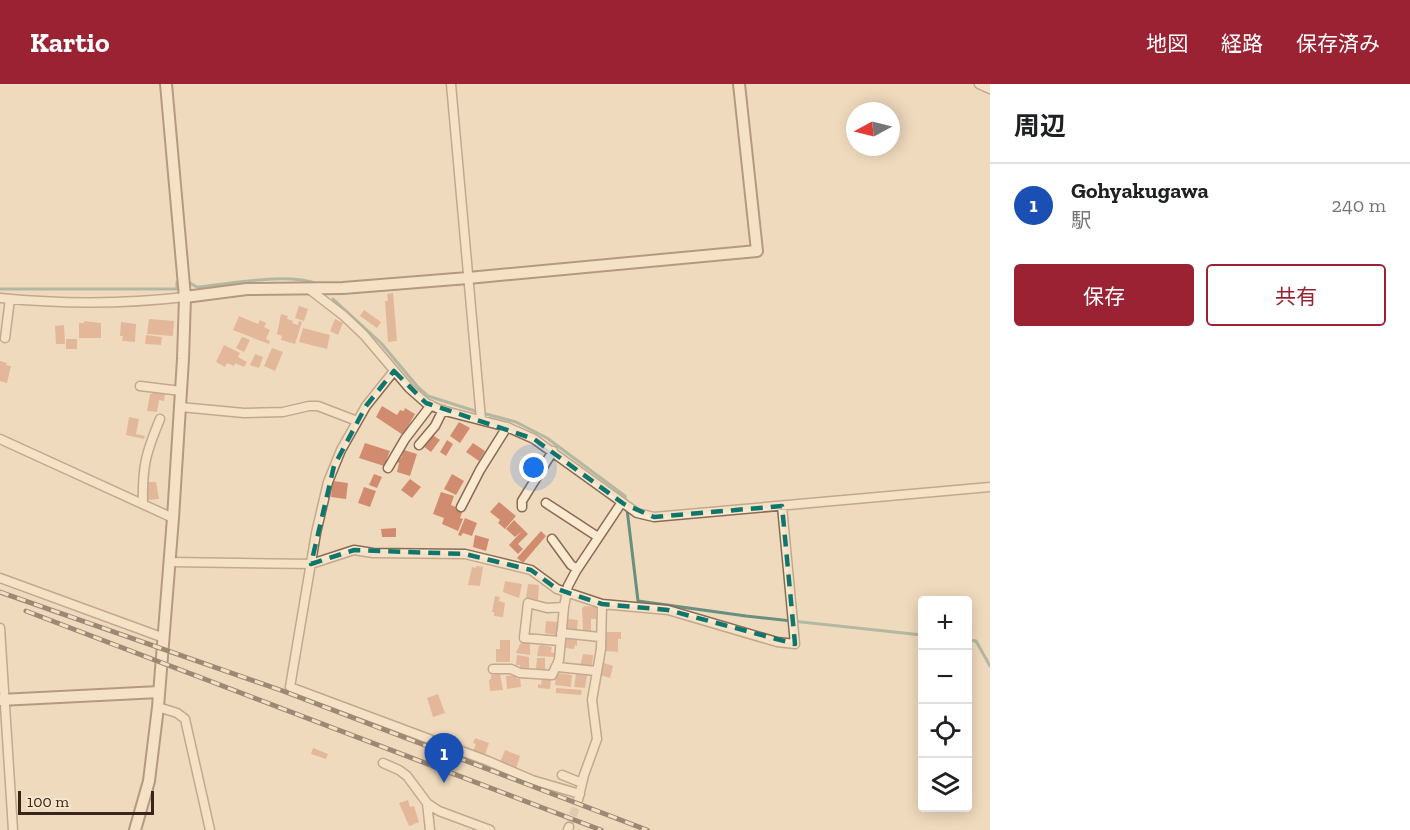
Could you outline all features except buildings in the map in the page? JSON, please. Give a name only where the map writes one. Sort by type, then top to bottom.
[{"type":"street","points":[[135,830],[149,781],[158,707],[174,518],[185,297],[166,84]]},
{"type":"street","points":[[451,84],[481,419]]},
{"type":"street","points":[[0,298],[43,301],[145,300],[247,289],[309,289],[468,278],[757,250],[739,84]]},
{"type":"street","points":[[979,84],[990,89]]},
{"type":"street","points":[[309,289],[358,328],[417,396],[443,410],[507,427],[534,439],[637,513],[654,517],[990,487]]},
{"type":"street","points":[[5,338],[10,299]]},
{"type":"street","points":[[394,371],[357,421],[341,450],[328,482],[321,506],[290,687],[579,797],[597,739],[592,707],[600,649],[602,604]]},
{"type":"street","points":[[140,386],[181,391]]},
{"type":"street","points":[[388,468],[405,439],[431,405]]},
{"type":"street","points":[[180,407],[244,413],[283,412],[318,406],[357,421]]},
{"type":"street","points":[[419,445],[435,426],[443,410]]},
{"type":"street","points":[[143,504],[142,473],[145,456],[160,419]]},
{"type":"street","points":[[461,507],[480,470],[507,427]]},
{"type":"street","points":[[0,439],[174,518]]},
{"type":"street","points":[[522,507],[522,501],[553,451]]},
{"type":"street","points":[[546,503],[598,537]]},
{"type":"street","points":[[493,669],[511,669],[520,673],[552,675],[558,667],[567,592],[577,569],[623,503]]},
{"type":"street","points":[[170,562],[311,564],[354,550],[373,553],[465,554],[531,570],[558,589],[602,604],[668,610],[777,642],[795,644],[782,506]]},
{"type":"street","points":[[552,539],[577,569]]},
{"type":"street","points":[[0,578],[164,638]]},
{"type":"street","points":[[564,607],[547,608],[528,603],[524,638],[600,637]]},
{"type":"street","points":[[0,627],[13,830]]},
{"type":"street","points":[[558,667],[596,671]]},
{"type":"street","points":[[3,700],[159,692]]},
{"type":"street","points":[[158,707],[177,713],[185,719],[210,830]]},
{"type":"street","points":[[383,763],[407,776],[427,803],[439,811],[490,830]]},
{"type":"street","points":[[562,775],[582,783]]},
{"type":"street","points":[[427,803],[430,830]]},
{"type":"highlighted area","points":[[394,371],[426,403],[534,439],[624,504],[654,517],[782,506],[795,644],[668,610],[602,604],[557,589],[531,570],[465,554],[354,550],[311,564],[334,466],[366,406]]},
{"type":"waterway","points":[[188,282],[197,287],[275,279],[318,284]]},
{"type":"waterway","points":[[0,289],[177,289],[177,282]]},
{"type":"waterway","points":[[333,299],[381,343],[428,396],[475,411]]},
{"type":"waterway","points":[[486,414],[516,422],[547,438],[625,496],[626,502]]},
{"type":"waterway","points":[[627,509],[638,601],[746,616],[918,635]]},
{"type":"waterway","points":[[972,640],[976,641],[990,666]]},
{"type":"tunnel","points":[[569,827],[578,800]]},
{"type":"railway","points":[[0,592],[283,691],[647,830]]},
{"type":"railway","points":[[26,611],[601,830]]},
{"type":"place","name":"Gohyakugawa","points":[[444,783]]}]
